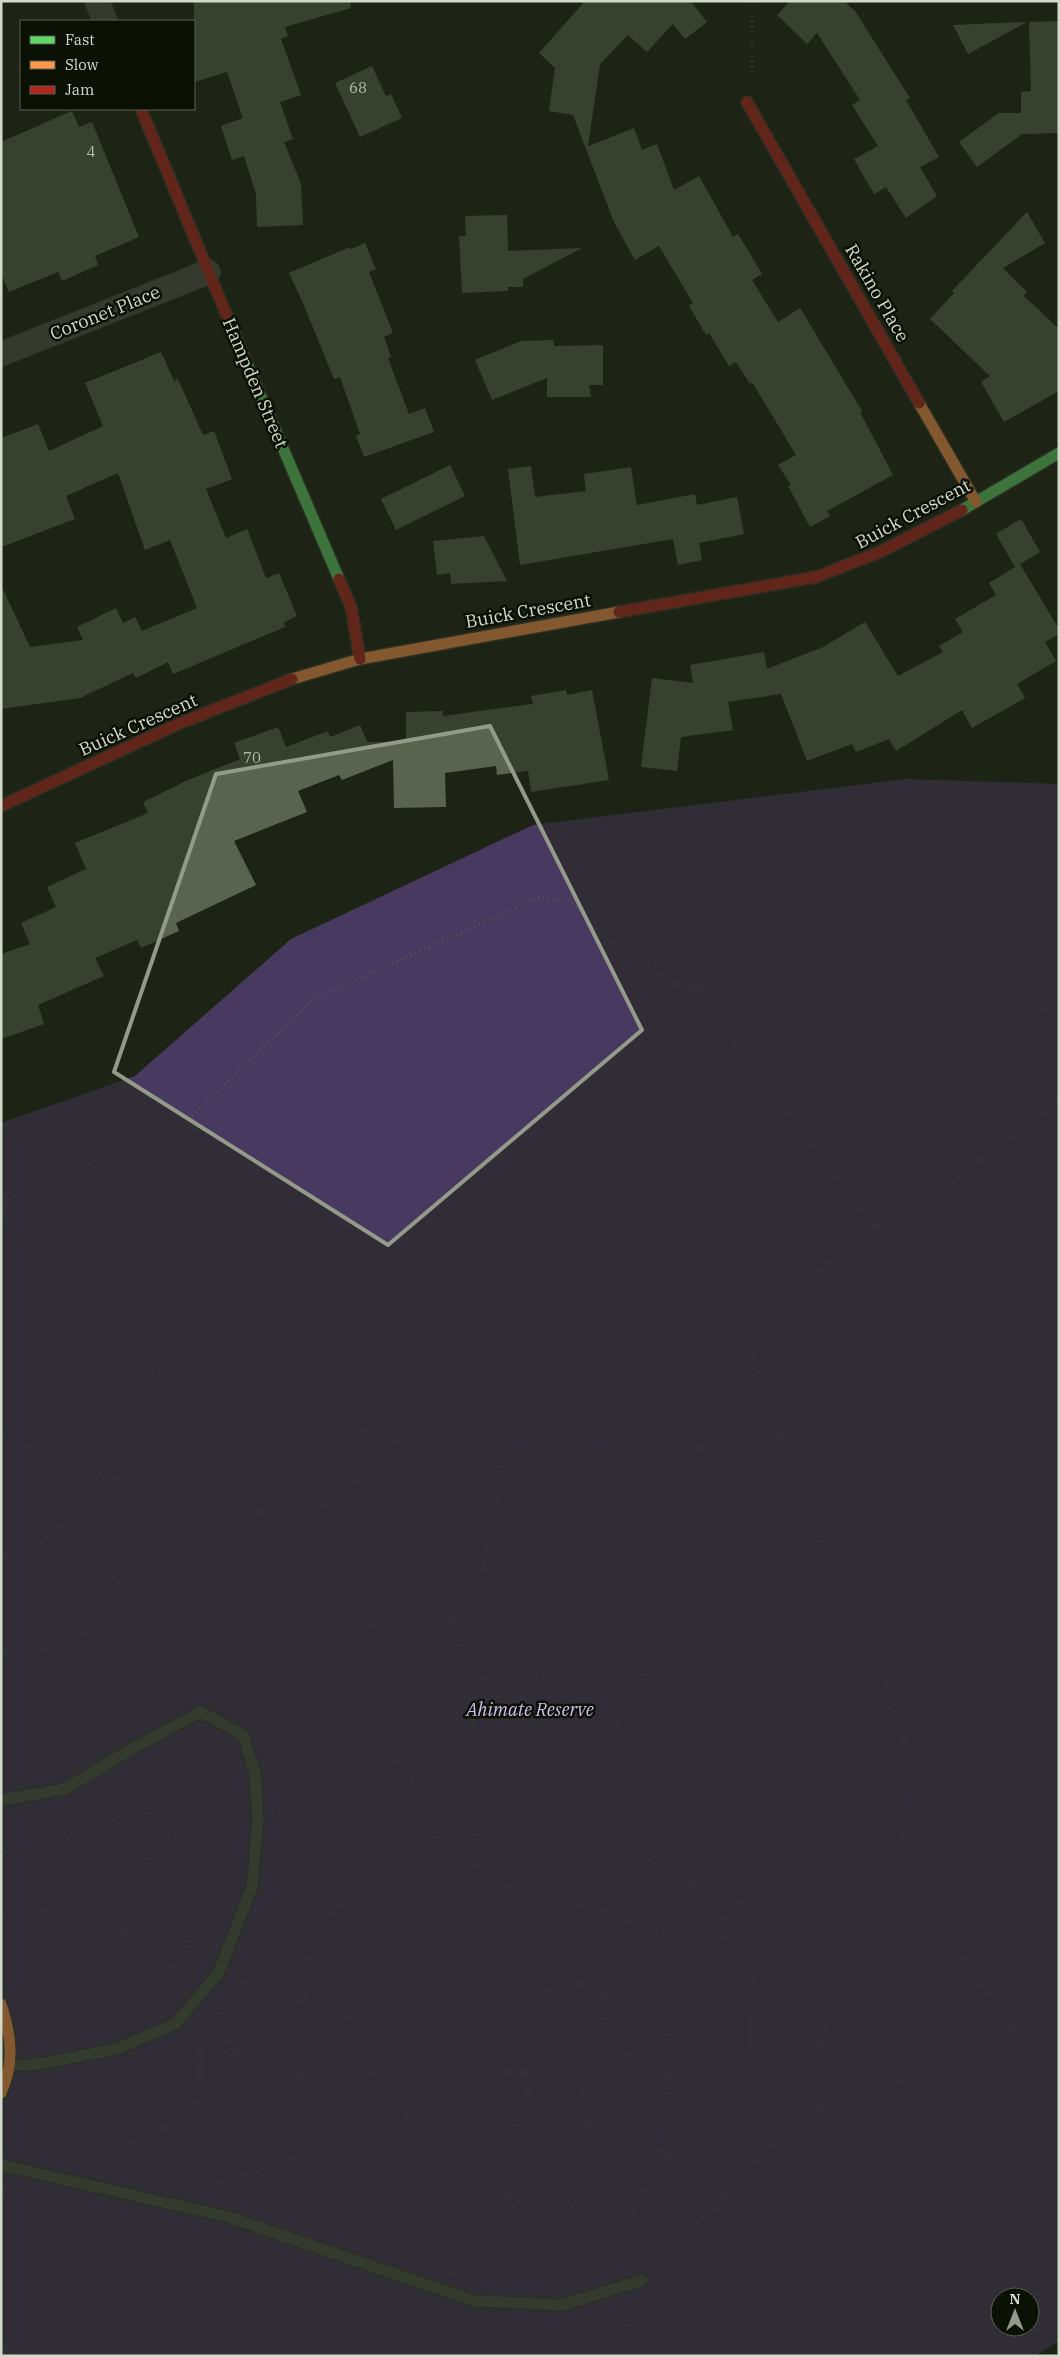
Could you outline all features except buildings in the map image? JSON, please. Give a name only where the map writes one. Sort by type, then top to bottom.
[{"type":"street","points":[[97,1],[105,20]]},
{"type":"street","name":"Rakino Place","points":[[747,102],[976,502]]},
{"type":"street","name":"Hampden Street","points":[[141,110],[208,272],[351,606],[360,659]]},
{"type":"street","name":"Coronet Place","points":[[1,354],[208,272]]},
{"type":"street","name":"Buick Crescent","points":[[1,806],[199,716],[312,671],[360,659],[816,577],[886,551],[976,502],[1059,453]]},
{"type":"street","points":[[1,2004],[8,2025],[11,2066],[1,2093]]},
{"type":"lane","points":[[1,1800],[65,1789],[135,1747],[201,1712],[243,1735],[255,1778],[258,1820],[252,1887],[218,1974],[175,2024],[116,2049],[39,2064],[11,2066]]},
{"type":"lane","points":[[1,2164],[228,2217],[475,2301],[563,2306],[642,2280]]},
{"type":"path","points":[[747,102],[754,68],[752,1]]},
{"type":"path","points":[[1,1202],[184,1123],[314,999],[540,897],[570,901],[613,946],[678,985],[760,990],[905,971],[979,984],[1059,1014]]},
{"type":"path","points":[[692,986],[875,1226]]},
{"type":"path","points":[[760,1374],[821,1272],[844,1249],[875,1226],[940,1191],[1059,1099]]},
{"type":"path","points":[[1,1208],[63,1326],[77,1340],[97,1350],[416,1446],[480,1454],[626,1453],[764,1444],[781,1436]]},
{"type":"path","points":[[729,1302],[760,1374],[781,1436],[834,1576],[880,1660],[905,1732],[898,1805],[910,1863],[959,1956],[1018,2027]]},
{"type":"path","points":[[1,1436],[72,1462],[186,1509],[266,1512],[320,1506],[358,1478]]},
{"type":"path","points":[[451,1622],[487,1559],[502,1454]]},
{"type":"path","points":[[1,1558],[38,1544],[58,1526],[73,1548],[118,1584],[116,1606],[98,1628],[52,1641],[38,1651],[1,1653]]},
{"type":"path","points":[[1,1552],[6,1555]]},
{"type":"path","points":[[201,1712],[260,1683],[291,1658],[355,1625],[439,1618],[451,1622],[459,1633],[462,1656],[501,1701],[532,1710]]},
{"type":"path","points":[[748,1726],[712,1741],[698,1739],[659,1747],[626,1743],[616,1725],[620,1703],[638,1695],[645,1678],[637,1665],[610,1658],[581,1660],[535,1684],[532,1710],[564,1777],[576,1819],[590,1836],[626,1848],[652,1861],[665,1877],[690,1883],[765,1916],[783,1928],[826,2019],[821,2041],[818,2076],[821,2108]]},
{"type":"path","points":[[474,1670],[472,1706],[477,1865],[507,1887],[594,1908],[633,1922],[662,1938],[673,1978],[673,2010],[665,2060],[668,2077],[671,2157],[632,2209],[630,2229],[613,2255],[591,2262],[551,2257],[549,2245],[562,2237],[584,2238],[602,2229],[622,2175],[616,2158],[602,2160],[586,2178],[576,2205],[548,2217],[518,2213],[507,2198]]},
{"type":"path","points":[[258,1820],[296,1811],[326,1816],[351,1836],[360,1863],[354,1881],[315,1930],[322,1947],[371,1945],[384,1922],[438,1852],[435,1822],[397,1812],[413,1780],[385,1744],[472,1706]]},
{"type":"path","points":[[1,1852],[26,1854],[58,1846],[75,1834],[116,1818],[136,1799],[164,1784],[227,1774],[255,1778]]},
{"type":"path","points":[[1,1912],[12,1916],[61,1910],[94,1916],[124,1930],[189,1983],[187,1919],[170,1849],[167,1807],[154,1801],[149,1805],[146,1814],[148,1875],[124,1930]]},
{"type":"path","points":[[690,1883],[700,1907],[715,1911],[722,1918],[726,1938],[747,1954],[753,1988],[752,2050]]},
{"type":"path","points":[[228,1986],[248,1982],[288,1960],[307,1958],[318,1973],[312,1989],[288,2008],[288,2030],[317,2038]]},
{"type":"path","points":[[299,2074],[320,2031],[350,2014],[389,2015],[461,2033],[482,2070],[524,2073],[551,2050],[545,2013],[546,1989],[576,1982],[608,1998],[603,2026],[631,2061],[622,2076],[584,2074],[580,2092],[591,2109],[586,2129]]},
{"type":"path","points":[[225,1995],[219,2012],[220,2033],[240,2055]]},
{"type":"path","points":[[65,2179],[176,2122],[201,2100],[198,1998]]},
{"type":"path","points":[[624,2356],[626,2329],[642,2280],[726,2195],[780,2133],[821,2108],[898,2082],[948,2028],[1059,2025]]},
{"type":"path","points":[[668,2077],[692,2061],[724,2060],[782,2041],[821,2041]]},
{"type":"path","points":[[168,2204],[308,2154],[344,2158],[390,2149],[407,2127],[410,2092],[402,2068],[388,2068],[343,2082],[319,2082],[240,2055],[200,2045]]},
{"type":"path","points":[[442,2290],[507,2198],[518,2162],[516,2120],[526,2113],[528,2090],[524,2073]]},
{"type":"path","points":[[518,2162],[554,2130],[602,2128],[671,2157],[726,2195]]},
{"type":"path","points":[[1,2344],[12,2356]]},
{"type":"highlighted area","points":[[490,726],[642,1030],[388,1245],[114,1072],[216,774]]},
{"type":"green space","name":"Ahimate Reserve","points":[[905,779],[1059,784],[1059,2341],[1035,2356],[1,2356],[1,1123],[135,1076],[291,939],[533,825]]},
{"type":"traffic: fast","points":[[244,357],[339,579]]},
{"type":"traffic: fast","points":[[962,510],[1059,453]]},
{"type":"traffic: slow","points":[[919,403],[976,502]]},
{"type":"traffic: slow","points":[[292,679],[360,659],[619,612]]},
{"type":"traffic: slow","points":[[1,2004],[10,2048],[8,2071],[1,2093]]},
{"type":"traffic: jam","points":[[747,102],[919,403]]},
{"type":"traffic: jam","points":[[141,110],[244,357]]},
{"type":"traffic: jam","points":[[619,612],[816,577],[880,552],[962,510]]},
{"type":"traffic: jam","points":[[339,579],[351,607],[360,659]]},
{"type":"traffic: jam","points":[[1,806],[178,724],[292,679]]}]
